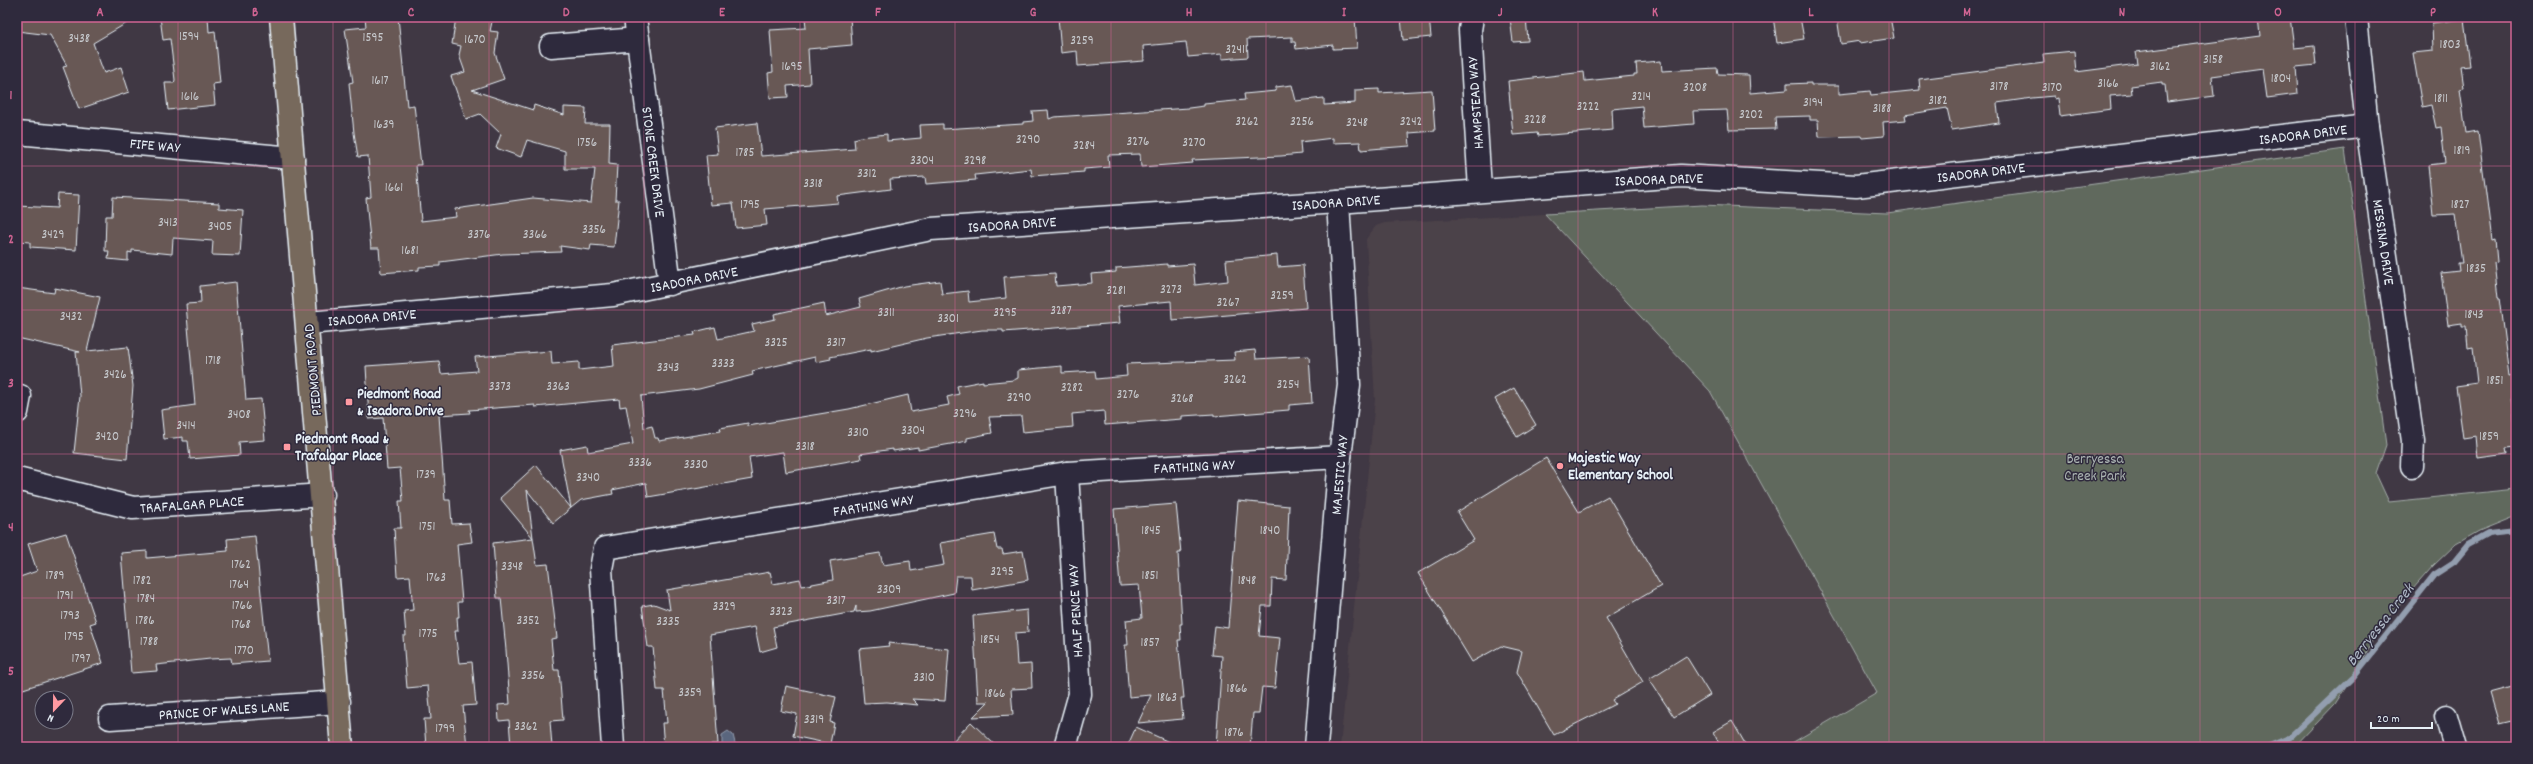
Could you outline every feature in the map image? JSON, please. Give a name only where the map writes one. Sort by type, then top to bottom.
[{"type":"main road","name":"PIEDMONT ROAD","points":[[281,17],[308,323],[342,747]]},
{"type":"street","name":"STONE CREEK DRIVE","points":[[635,17],[670,284]]},
{"type":"street","name":"HAMPSTEAD WAY","points":[[1472,17],[1470,30],[1480,189]]},
{"type":"street","name":"MESSINA DRIVE","points":[[2356,17],[2367,126],[2414,441],[2412,466]]},
{"type":"street","points":[[551,46],[638,39]]},
{"type":"street","name":"ISADORA DRIVE","points":[[308,323],[613,295],[932,229],[1338,202],[1480,189],[1681,176],[1856,186],[2367,126]]},
{"type":"street","name":"FIFE WAY","points":[[17,133],[293,158]]},
{"type":"street","name":"MAJESTIC WAY","points":[[1316,747],[1340,457],[1348,385],[1338,202]]},
{"type":"street","name":"FARTHING WAY","points":[[613,747],[602,569],[605,548],[1067,474],[1340,457]]},
{"type":"street","name":"HALF PENCE WAY","points":[[1065,747],[1080,694],[1067,474]]},
{"type":"street","name":"TRAFALGAR PLACE","points":[[17,479],[133,508],[322,495]]},
{"type":"street","name":"PRINCE OF WALES LANE","points":[[110,718],[338,702]]},
{"type":"street","points":[[2446,716],[2455,747]]},
{"type":"shaded area","name":"Majestic Way Elementary School","points":[[1545,214],[1710,391],[1877,693],[1785,747],[1340,747],[1375,400],[1366,239],[1376,226],[1385,223]]},
{"type":"green space","name":"Berryessa Creek Park","points":[[2345,149],[2386,445],[2376,474],[2389,502],[2516,489],[2516,516],[2479,531],[2456,544],[2433,566],[2377,630],[2362,662],[2335,704],[2294,747],[1785,747],[1877,693],[1710,391],[1545,214],[1702,205],[1887,213]]},
{"type":"water","points":[[728,731],[733,735],[736,747],[722,747],[722,735]]},
{"type":"building","points":[[17,17],[137,17],[93,43],[104,73],[121,67],[129,92],[79,109],[63,67],[67,66],[50,35],[17,31]]},
{"type":"building","points":[[160,17],[208,17],[209,32],[215,31],[220,83],[213,84],[215,105],[168,110],[165,83],[174,83],[175,80],[170,39],[163,40]]},
{"type":"building","points":[[365,17],[398,17],[407,106],[414,105],[421,165],[416,165],[421,221],[456,217],[455,209],[533,198],[591,203],[595,169],[565,169],[565,151],[527,140],[521,157],[496,148],[501,134],[480,114],[466,119],[451,76],[465,72],[459,55],[461,46],[452,44],[456,17],[493,17],[490,31],[498,32],[495,53],[504,79],[472,90],[533,110],[534,105],[564,115],[564,107],[586,108],[585,124],[610,124],[609,164],[617,165],[615,200],[619,200],[614,247],[591,245],[590,250],[560,246],[561,252],[503,254],[440,262],[440,266],[419,267],[419,270],[381,273],[379,248],[371,248],[366,198],[371,197],[368,156],[358,157],[354,133],[349,83],[353,82],[345,29],[366,27]]},
{"type":"building","points":[[805,17],[850,17],[852,45],[808,49],[810,84],[787,86],[788,97],[770,98],[768,73],[773,72],[770,30],[806,28]]},
{"type":"building","points":[[1058,17],[1355,17],[1357,48],[1333,49],[1333,45],[1296,49],[1295,42],[1292,42],[1292,37],[1247,39],[1248,57],[1222,59],[1222,54],[1188,57],[1186,42],[1143,46],[1144,61],[1078,66],[1077,51],[1061,53]]},
{"type":"building","points":[[1401,17],[1429,17],[1431,37],[1403,40]]},
{"type":"building","points":[[1526,17],[1528,41],[1513,42],[1510,18]]},
{"type":"building","points":[[1773,17],[1800,17],[1804,39],[1777,43]]},
{"type":"building","points":[[1837,17],[1890,17],[1894,38],[1841,44]]},
{"type":"building","points":[[2258,17],[2290,17],[2294,48],[2314,46],[2316,65],[2296,67],[2298,94],[2267,98],[2263,69],[2212,76],[2214,96],[2167,102],[2165,85],[2162,85],[2162,82],[2131,86],[2132,94],[2110,96],[2111,109],[2060,116],[2058,98],[2055,99],[2054,96],[2032,98],[1997,103],[1999,123],[1952,130],[1947,108],[1905,115],[1906,120],[1883,122],[1884,136],[1862,138],[1861,136],[1819,137],[1818,120],[1810,120],[1810,116],[1775,117],[1776,129],[1729,130],[1727,110],[1693,111],[1694,124],[1644,128],[1642,106],[1612,109],[1613,130],[1538,136],[1537,133],[1513,135],[1508,81],[1584,72],[1585,81],[1634,76],[1634,74],[1637,74],[1636,63],[1661,61],[1662,71],[1717,68],[1718,74],[1749,75],[1750,93],[1787,90],[1787,84],[1811,83],[1811,85],[1839,85],[1839,94],[1870,91],[1871,95],[1920,90],[1919,79],[2044,63],[2043,54],[2074,51],[2076,72],[2138,64],[2136,52],[2260,36]]},
{"type":"building","points":[[2464,19],[2470,66],[2461,67],[2464,88],[2460,89],[2466,133],[2478,131],[2492,241],[2495,240],[2497,262],[2494,263],[2498,298],[2509,376],[2513,375],[2515,397],[2511,397],[2516,447],[2506,448],[2507,454],[2478,458],[2476,436],[2463,438],[2456,386],[2477,383],[2473,347],[2468,348],[2466,326],[2462,326],[2462,323],[2448,325],[2441,273],[2459,271],[2458,263],[2462,263],[2455,214],[2433,215],[2428,165],[2445,163],[2441,127],[2436,128],[2431,105],[2422,107],[2413,53],[2433,51],[2432,23]]},
{"type":"building","points":[[1292,85],[1296,101],[1324,98],[1324,105],[1355,103],[1355,90],[1379,89],[1379,93],[1432,90],[1435,131],[1409,133],[1410,146],[1361,150],[1360,142],[1333,143],[1333,138],[1300,142],[1301,154],[1281,156],[1192,160],[1193,163],[1141,167],[1140,154],[1108,155],[1109,167],[1084,169],[1084,172],[1032,176],[1031,169],[975,175],[976,180],[926,184],[925,177],[890,179],[891,189],[837,196],[838,203],[765,209],[767,225],[736,228],[733,203],[711,205],[706,155],[718,154],[715,128],[757,123],[761,156],[855,149],[854,139],[861,137],[887,134],[887,141],[921,138],[920,125],[943,124],[943,129],[1023,124],[1023,122],[1033,121],[1032,111],[1048,110],[1049,119],[1054,117],[1189,108],[1204,106],[1204,104],[1245,100],[1244,94],[1276,91],[1276,87]]},
{"type":"building","points":[[58,194],[79,195],[76,250],[30,247],[30,242],[17,241],[17,206],[57,208]]},
{"type":"building","points":[[113,197],[219,203],[219,208],[243,210],[240,256],[212,255],[213,241],[173,238],[172,254],[132,250],[132,253],[128,252],[128,261],[108,259],[109,251],[105,251],[106,216],[112,216]]},
{"type":"building","points":[[1277,255],[1278,267],[1303,265],[1306,308],[1172,320],[1171,301],[1118,306],[1120,323],[1003,332],[1003,330],[982,330],[927,338],[871,351],[871,349],[830,357],[831,359],[816,362],[815,357],[752,371],[753,375],[699,389],[641,396],[644,428],[652,426],[655,438],[658,438],[659,441],[721,431],[720,428],[748,423],[748,426],[849,409],[908,395],[911,412],[949,405],[947,397],[959,394],[957,386],[983,381],[983,383],[1014,380],[1018,378],[1018,370],[1062,366],[1062,373],[1095,371],[1096,379],[1127,376],[1126,364],[1235,360],[1234,352],[1255,350],[1256,359],[1309,356],[1312,403],[1289,405],[1289,410],[1214,416],[1214,414],[1182,416],[1182,419],[1105,425],[1104,411],[1072,414],[1073,427],[1023,432],[1021,416],[989,417],[992,433],[967,438],[967,441],[918,450],[918,447],[860,454],[861,459],[786,472],[783,452],[749,457],[752,479],[648,497],[646,483],[612,490],[613,494],[581,500],[571,508],[560,450],[587,445],[588,452],[633,444],[626,406],[620,407],[619,399],[535,407],[535,405],[469,410],[470,413],[439,415],[445,500],[450,500],[452,524],[469,523],[472,542],[457,544],[462,602],[458,602],[458,631],[455,631],[459,663],[472,662],[476,705],[463,706],[467,747],[426,747],[424,719],[431,719],[428,686],[407,688],[403,636],[406,636],[404,611],[413,610],[410,576],[397,577],[394,528],[401,528],[399,501],[403,501],[400,468],[387,469],[383,418],[369,419],[366,366],[439,361],[441,374],[477,371],[475,357],[551,351],[552,364],[579,362],[579,370],[614,366],[612,345],[695,335],[694,332],[715,327],[718,339],[754,331],[752,324],[775,319],[774,314],[824,303],[826,316],[861,307],[859,299],[904,286],[940,281],[942,294],[968,291],[969,302],[1006,298],[1004,277],[1055,273],[1056,286],[1092,283],[1091,274],[1116,272],[1116,268],[1167,264],[1167,266],[1193,264],[1195,285],[1228,281],[1226,260]]},
{"type":"building","points":[[236,282],[246,400],[261,399],[265,440],[239,442],[240,455],[190,459],[188,441],[183,441],[183,437],[164,439],[161,410],[195,405],[186,304],[201,303],[200,286]]},
{"type":"building","points":[[17,288],[54,293],[55,288],[100,297],[87,351],[128,347],[133,386],[127,459],[74,453],[80,396],[76,352],[80,352],[17,338]]},
{"type":"building","points":[[1514,388],[1536,425],[1517,437],[1495,399]]},
{"type":"building","points":[[1546,458],[1579,512],[1608,496],[1661,586],[1606,618],[1643,682],[1612,700],[1615,704],[1554,735],[1517,672],[1522,651],[1501,646],[1472,662],[1418,573],[1474,540],[1457,512]]},
{"type":"building","points":[[536,465],[571,508],[553,523],[527,490],[533,538],[500,498]]},
{"type":"building","points":[[1238,501],[1289,506],[1286,580],[1272,579],[1271,606],[1262,606],[1259,636],[1280,638],[1275,688],[1262,687],[1259,713],[1253,713],[1250,747],[1216,747],[1222,656],[1212,655],[1215,626],[1228,628]]},
{"type":"building","points":[[1176,504],[1181,553],[1178,553],[1182,624],[1180,624],[1181,640],[1178,640],[1184,698],[1181,698],[1183,719],[1138,723],[1151,695],[1129,697],[1125,645],[1128,645],[1126,620],[1142,618],[1139,585],[1120,586],[1114,509]]},
{"type":"building","points":[[66,533],[96,622],[90,624],[103,663],[17,691],[17,598],[22,597],[17,578],[37,571],[28,544]]},
{"type":"building","points":[[994,534],[997,549],[1002,549],[1003,554],[1023,551],[1028,580],[972,590],[971,576],[956,576],[954,593],[870,611],[856,612],[856,606],[854,612],[773,627],[777,647],[760,652],[755,627],[710,635],[718,744],[711,744],[711,747],[664,747],[662,723],[667,723],[664,690],[657,690],[653,647],[648,647],[642,606],[654,604],[670,610],[667,590],[770,572],[773,584],[800,579],[802,586],[833,580],[830,561],[880,553],[883,565],[910,561],[911,571],[944,565],[940,543]]},
{"type":"building","points":[[255,536],[268,661],[232,664],[231,658],[210,659],[156,665],[157,671],[131,673],[121,553],[147,551],[147,558],[228,551],[227,539]]},
{"type":"building","points":[[533,538],[537,565],[548,564],[557,638],[551,639],[554,670],[559,670],[563,720],[550,721],[552,747],[511,747],[509,720],[499,721],[498,705],[510,704],[501,598],[497,598],[493,543]]},
{"type":"building","points":[[1027,610],[1028,632],[1015,633],[1017,665],[1031,664],[1032,688],[1011,689],[1013,715],[973,717],[988,702],[978,702],[973,616]]},
{"type":"building","points":[[888,643],[949,649],[945,701],[912,699],[918,705],[887,702],[864,703],[859,649],[889,646]]},
{"type":"building","points":[[1686,656],[1710,695],[1674,717],[1649,679]]},
{"type":"building","points":[[786,686],[836,697],[830,722],[834,723],[830,744],[793,736],[797,714],[781,711]]},
{"type":"building","points":[[2516,686],[2516,720],[2499,724],[2490,693]]},
{"type":"building","points":[[1732,721],[1747,747],[1721,747],[1713,732]]},
{"type":"building","points":[[971,722],[997,747],[947,747]]},
{"type":"building","points":[[1136,727],[1180,747],[1127,747]]},
{"type":"waterway","name":"Berryessa Creek","points":[[2267,747],[2289,738],[2354,676],[2434,575],[2454,562],[2468,545],[2488,534],[2516,531]]},
{"type":"place","name":"Piedmont Road & Isadora Drive","points":[[349,402]]},
{"type":"place","name":"Piedmont Road & Trafalgar Place","points":[[287,447]]},
{"type":"place","name":"Majestic Way Elementary School","points":[[1560,466]]}]
